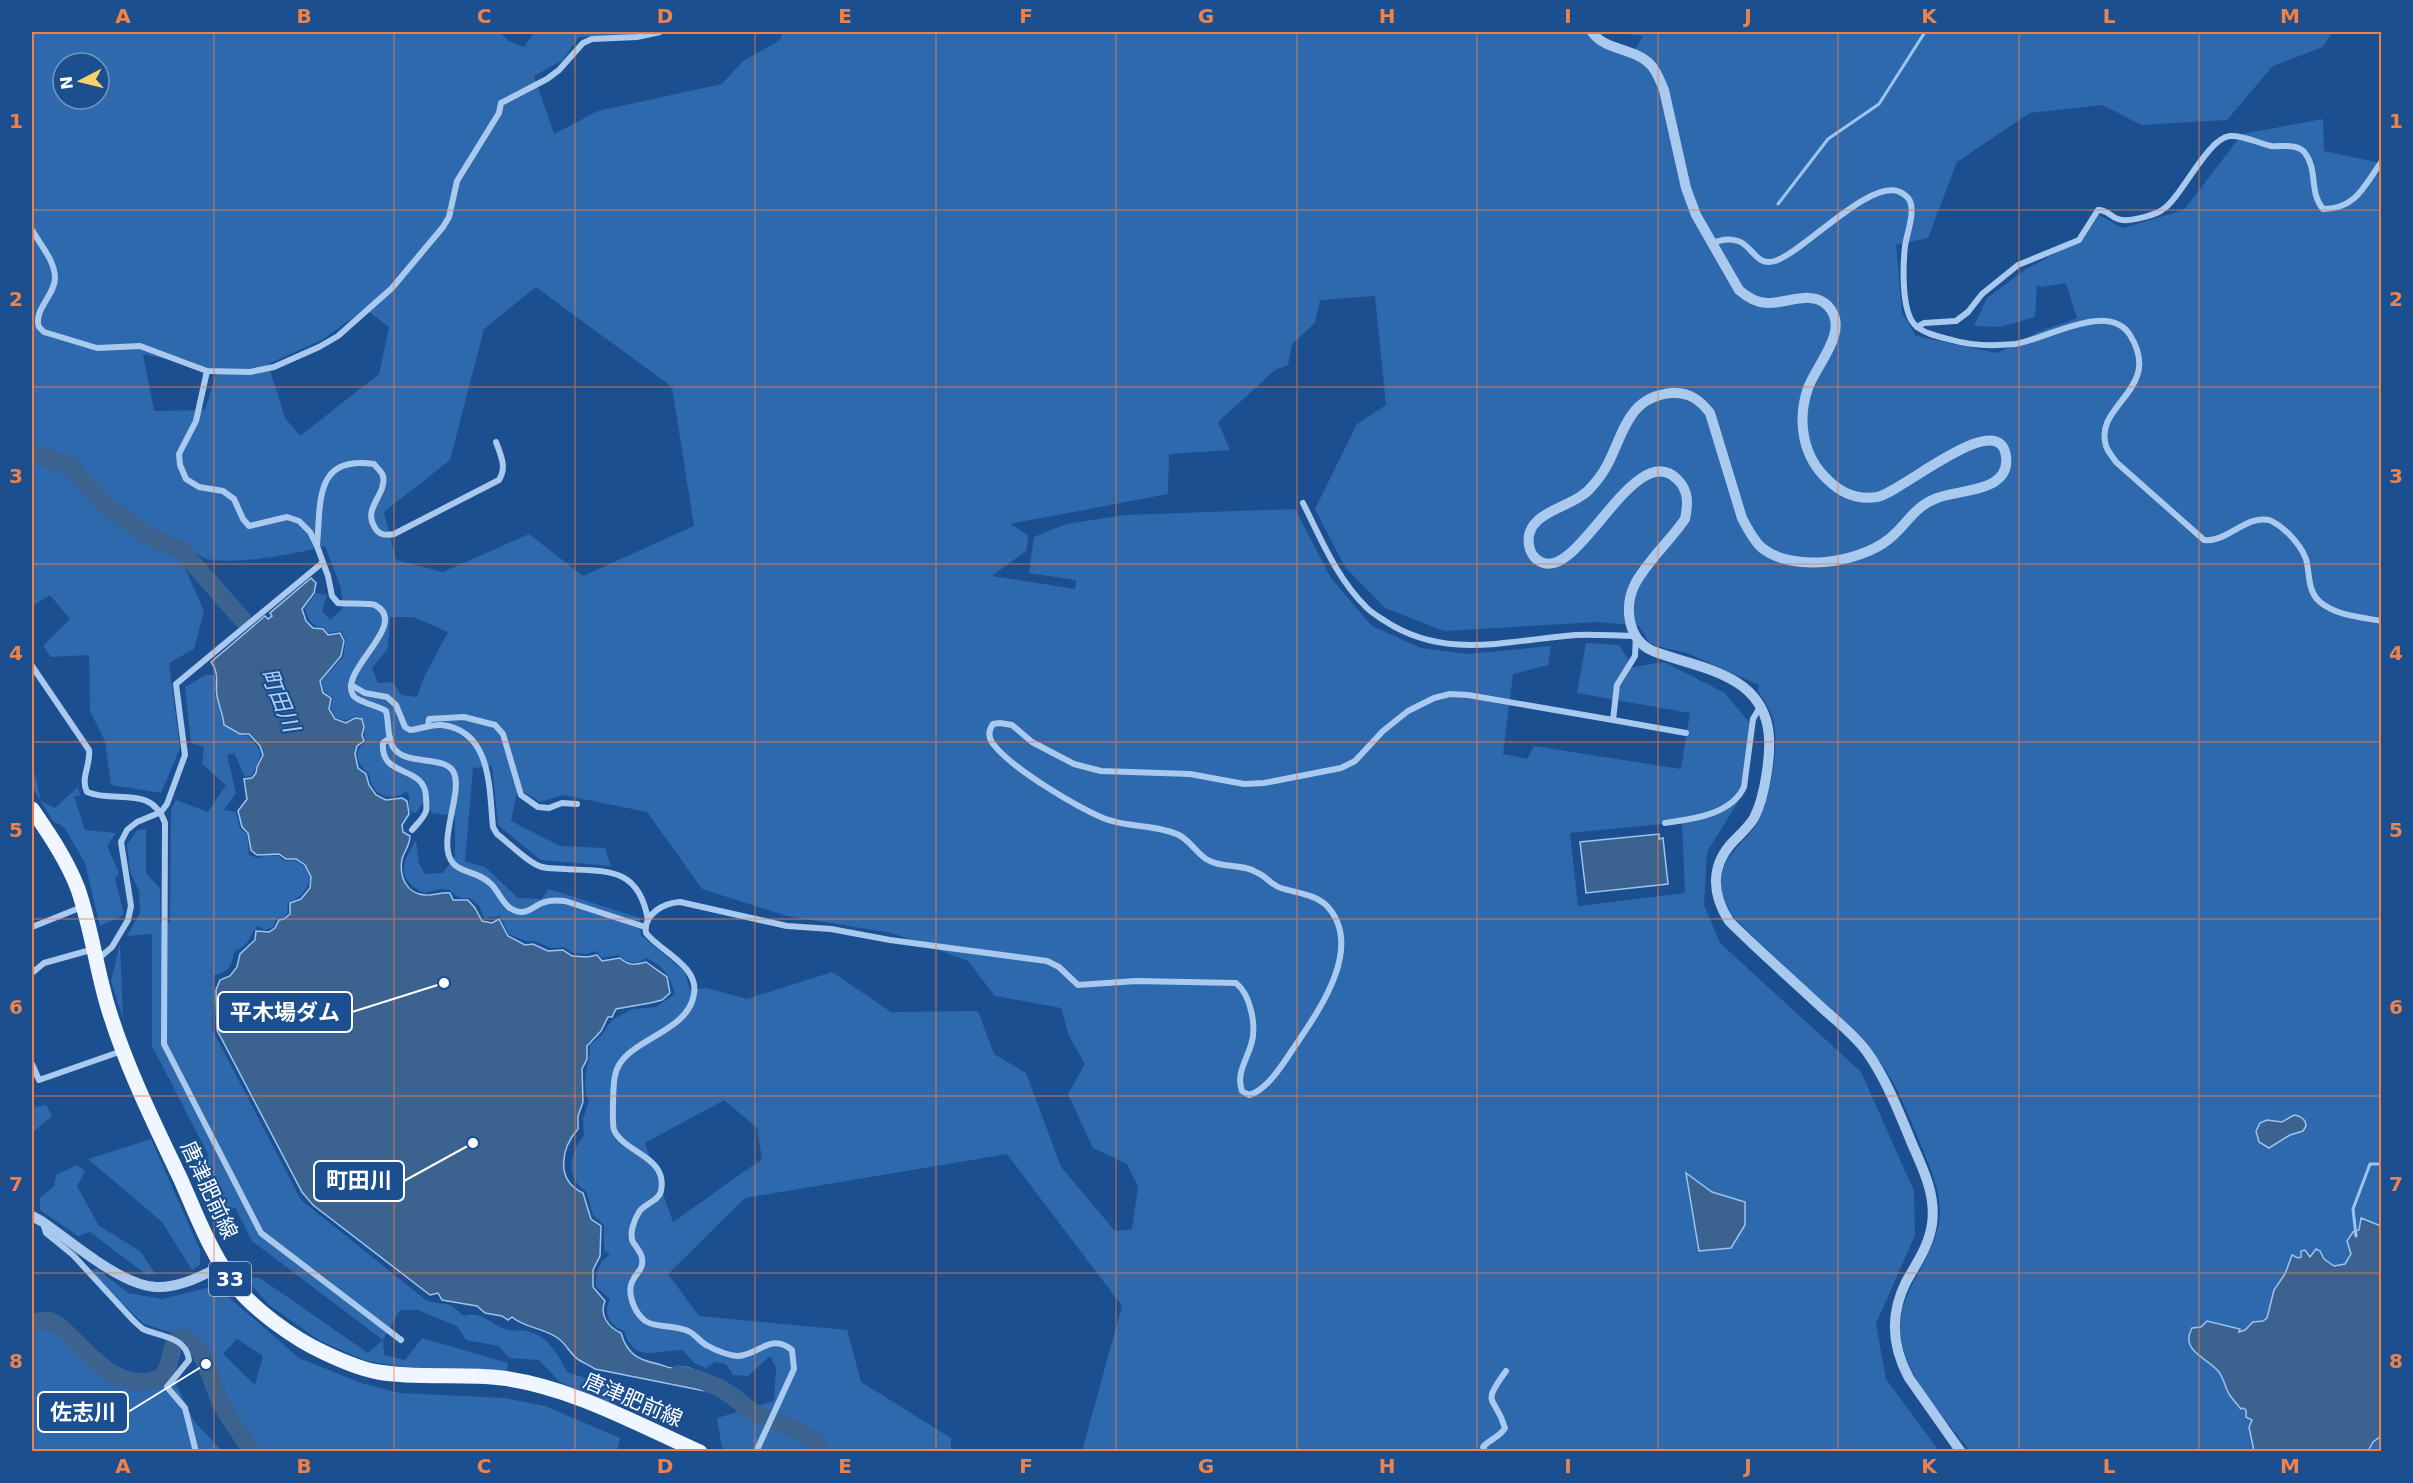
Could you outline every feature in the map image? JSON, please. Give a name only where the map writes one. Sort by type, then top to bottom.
[{"type":"main road","name":"唐津肥前線","points":[[32,809],[68,866],[83,906],[107,1003],[123,1051],[182,1184],[222,1266],[244,1296],[293,1335],[323,1353],[353,1365],[389,1373],[502,1378],[540,1387],[582,1400],[700,1452]]},
{"type":"street","points":[[32,230],[52,264],[55,277],[52,290],[38,315],[39,327],[44,332],[97,348],[140,346],[207,371],[250,372],[274,367],[320,347],[338,336],[392,288],[449,217],[458,181],[499,113],[501,103],[560,70],[583,43],[592,39],[637,37],[660,32]]},
{"type":"street","points":[[1592,32],[1604,44],[1640,56],[1657,74],[1664,90],[1686,188],[1696,215],[1739,290],[1750,299],[1766,303],[1803,298],[1817,300],[1828,305],[1834,317],[1836,330],[1808,387],[1802,412],[1803,434],[1811,459],[1821,474],[1836,488],[1848,494],[1863,498],[1879,497],[1897,489],[1967,445],[1981,440],[1995,440],[2002,445],[2006,456],[2005,469],[2000,479],[1984,487],[1937,498],[1917,508],[1891,538],[1872,550],[1848,558],[1811,563],[1794,562],[1778,557],[1761,547],[1750,533],[1742,518],[1727,472],[1717,431],[1710,413],[1702,403],[1692,396],[1677,393],[1650,397],[1630,416],[1610,460],[1596,483],[1581,496],[1545,515],[1535,523],[1529,533],[1530,552],[1542,563],[1561,561],[1643,476],[1667,473],[1677,478],[1683,486],[1688,507],[1685,519],[1636,582],[1629,598],[1629,613],[1636,636],[1635,656],[1617,686],[1613,720]]},
{"type":"street","points":[[1917,327],[1924,323],[1956,321],[1968,312],[1982,294],[2018,265],[2079,240],[2098,210],[2104,210],[2118,219],[2131,220],[2163,210],[2211,148],[2221,139],[2230,136],[2272,146],[2295,147],[2305,152],[2312,167],[2315,201],[2322,209],[2338,209],[2352,202],[2382,161]]},
{"type":"street","points":[[1712,243],[1725,239],[1741,242],[1759,260],[1773,262],[1789,255],[1855,204],[1896,190],[1905,195],[1911,202],[1905,249],[1905,304],[1908,317],[1917,327],[1969,345],[2015,344],[2093,321],[2115,324],[2129,333],[2136,349],[2139,371],[2134,387],[2111,413],[2105,434],[2106,447],[2116,462],[2204,540],[2212,541],[2253,521],[2266,520],[2277,523],[2298,543],[2306,560],[2310,585],[2318,601],[2345,615],[2382,621]]},
{"type":"street","points":[[207,371],[196,421],[179,454],[180,465],[186,479],[199,487],[223,491],[234,499],[243,519],[249,525],[261,525],[275,518],[287,517],[299,521],[310,532],[328,576],[332,596],[338,603],[372,604],[382,610],[385,622],[382,633],[356,671],[351,685],[352,694],[358,701],[374,704],[386,711],[390,738],[394,748],[404,757],[448,765],[454,773],[455,784],[449,821],[448,851],[452,863],[460,869],[479,874],[493,886],[513,910],[524,912],[542,903],[554,900],[564,901],[645,927]]},
{"type":"street","points":[[316,546],[322,488],[330,472],[342,466],[362,462],[374,464],[382,474],[383,484],[371,513],[371,521],[376,530],[384,536],[394,534],[499,480],[503,473],[504,463],[496,442]]},
{"type":"street","points":[[1303,503],[1331,559],[1349,588],[1368,610],[1399,630],[1427,641],[1457,646],[1579,635],[1636,636],[1652,651],[1722,674],[1739,683],[1761,707],[1768,728],[1769,753],[1759,805],[1753,819],[1723,854],[1719,862],[1716,881],[1719,901],[1729,921],[1862,1046],[1880,1073],[1902,1119],[1929,1183],[1932,1222],[1923,1251],[1901,1294],[1894,1324],[1895,1337],[1902,1365],[1909,1378],[1961,1452]]},
{"type":"street","points":[[32,973],[44,963],[96,954],[112,947],[128,920],[131,906],[121,842],[127,830],[137,822],[161,812],[167,804],[185,755],[176,684],[322,563]]},
{"type":"street","points":[[32,666],[89,750],[90,757],[84,781],[87,792],[147,799],[161,812],[165,823],[164,1044],[261,1233],[401,1340]]},
{"type":"street","points":[[351,685],[365,693],[387,697],[396,705],[405,727],[410,730],[441,725],[457,729],[472,739],[481,753],[486,769],[493,827],[497,834],[542,867],[592,870],[619,875],[631,880],[645,906],[648,920]]},
{"type":"street","points":[[756,1452],[794,1369],[795,1360],[792,1350],[785,1344],[769,1344],[735,1356],[708,1347],[690,1331],[668,1325],[651,1324],[643,1320],[634,1307],[631,1292],[632,1282],[642,1269],[642,1256],[632,1239],[632,1230],[639,1212],[658,1197],[661,1184],[660,1173],[653,1162],[620,1139],[614,1129],[615,1075],[622,1059],[678,1021],[690,1007],[694,994],[694,983],[688,970],[646,933],[645,927],[648,920],[660,907],[668,903],[680,902],[787,926],[831,929],[890,940],[1047,961],[1059,967],[1078,986],[1136,981],[1236,983],[1242,987],[1247,999],[1253,1032],[1252,1044],[1240,1077],[1242,1091],[1249,1095],[1255,1093],[1267,1082],[1286,1060],[1332,987],[1341,946],[1340,933],[1327,906],[1315,898],[1271,884],[1258,872],[1219,865],[1206,859],[1180,836],[1164,830],[1105,819],[1036,780],[992,744],[989,735],[993,724],[1012,726],[1032,742],[1074,764],[1101,771],[1190,774],[1244,784],[1264,783],[1341,768],[1355,761],[1383,731],[1408,711],[1434,698],[1450,694],[1468,695],[1686,733]]},
{"type":"street","points":[[1665,823],[1699,818],[1731,805],[1740,796],[1744,787],[1753,719],[1761,707]]},
{"type":"street","points":[[428,726],[429,719],[465,717],[495,725],[503,734],[521,795],[538,807],[549,808],[562,803],[577,804]]},
{"type":"street","points":[[390,738],[383,743],[382,754],[388,764],[417,778],[426,788],[426,811],[412,830]]},
{"type":"street","points":[[32,927],[83,906]]},
{"type":"street","points":[[32,1064],[39,1080],[123,1051]]},
{"type":"street","points":[[32,1216],[122,1277],[141,1285],[156,1287],[174,1285],[194,1280],[222,1266]]},
{"type":"street","points":[[43,1222],[46,1233],[73,1255],[142,1328],[170,1337],[182,1345],[189,1360],[167,1387],[185,1408],[196,1452]]},
{"type":"street","points":[[1485,1452],[1483,1447],[1490,1440],[1502,1435],[1505,1428],[1503,1420],[1491,1401],[1491,1390],[1506,1371]]},
{"type":"shaded area","points":[[32,32],[500,32],[507,40],[524,47],[535,32],[654,32],[579,37],[563,60],[534,76],[554,134],[598,111],[722,84],[743,61],[780,40],[783,32],[1596,32],[1630,58],[1643,36],[1610,32],[2332,32],[2323,47],[2273,66],[2227,120],[2141,125],[2103,105],[2030,113],[1957,162],[1928,238],[1896,245],[1902,313],[1916,336],[1997,353],[2038,332],[2077,318],[2066,283],[2041,287],[2037,285],[2035,317],[2000,327],[1974,326],[1987,298],[2026,269],[2084,238],[2099,215],[2123,228],[2184,210],[2242,134],[2323,119],[2324,151],[2376,162],[2379,178],[2382,180],[2381,1451],[1970,1451],[1917,1380],[1907,1360],[1901,1339],[1901,1318],[1907,1296],[1936,1235],[1940,1212],[1933,1177],[1903,1103],[1894,1084],[1877,1059],[1732,915],[1718,886],[1727,860],[1759,820],[1770,786],[1775,746],[1774,724],[1772,715],[1758,691],[1759,685],[1687,653],[1656,646],[1648,641],[1639,626],[1598,622],[1444,631],[1385,608],[1345,567],[1315,509],[1357,424],[1386,405],[1375,296],[1320,300],[1315,323],[1292,344],[1288,365],[1275,370],[1218,422],[1230,450],[1169,454],[1168,494],[1010,524],[1028,535],[1027,550],[992,576],[1075,589],[1076,580],[1029,573],[1034,537],[1066,524],[1125,515],[1295,509],[1331,578],[1372,626],[1421,648],[1467,654],[1551,646],[1548,665],[1513,674],[1503,754],[1527,759],[1534,746],[1681,769],[1690,713],[1577,693],[1586,643],[1619,645],[1633,667],[1664,662],[1725,693],[1751,725],[1746,789],[1707,852],[1704,905],[1720,943],[1861,1072],[1914,1191],[1915,1235],[1876,1324],[1886,1379],[1939,1451],[1082,1451],[1122,1306],[1007,1154],[745,1198],[668,1274],[699,1316],[847,1330],[861,1382],[951,1438],[951,1451],[734,1452],[722,1448],[717,1418],[774,1401],[776,1368],[770,1356],[748,1376],[733,1375],[726,1364],[715,1362],[706,1368],[694,1363],[683,1350],[648,1353],[634,1348],[624,1331],[611,1322],[607,1314],[610,1299],[596,1287],[598,1268],[610,1254],[604,1250],[604,1225],[593,1215],[586,1191],[574,1179],[572,1172],[575,1149],[584,1135],[583,1119],[589,1101],[585,1080],[590,1045],[602,1035],[612,1020],[632,1009],[656,1007],[675,994],[671,982],[658,965],[647,958],[632,962],[619,955],[602,958],[596,951],[586,954],[573,953],[564,947],[551,948],[534,941],[526,941],[509,934],[500,916],[484,918],[479,906],[470,898],[461,898],[450,890],[441,889],[424,893],[409,882],[405,876],[405,864],[416,840],[419,864],[425,874],[443,873],[455,856],[455,816],[432,813],[423,803],[416,813],[409,811],[407,792],[393,797],[382,795],[377,791],[358,758],[359,749],[366,742],[363,719],[355,716],[346,721],[336,718],[331,708],[333,697],[324,691],[322,681],[343,657],[346,641],[341,631],[328,633],[324,628],[313,624],[305,608],[316,593],[327,595],[322,611],[330,620],[343,608],[341,588],[325,546],[283,555],[233,561],[207,559],[186,547],[181,559],[204,611],[194,649],[169,663],[180,748],[161,793],[111,785],[105,741],[90,711],[89,655],[51,657],[43,646],[70,619],[50,595],[34,605],[32,603]],"holes":[[[536,287],[672,387],[694,526],[583,576],[529,534],[443,572],[396,560],[384,512],[450,460],[484,329]],[[365,309],[389,327],[379,374],[300,436],[285,418],[268,364],[322,340]],[[143,354],[217,370],[205,410],[154,411]],[[390,617],[413,617],[448,632],[424,677],[417,697],[401,695],[393,682],[378,683],[372,668],[388,648]],[[492,766],[498,825],[541,860],[611,866],[605,848],[560,846],[511,821],[518,788],[540,802],[563,795],[647,812],[702,889],[787,916],[892,933],[968,961],[995,996],[1061,1008],[1069,1036],[1085,1064],[1068,1094],[1093,1148],[1127,1164],[1138,1186],[1132,1229],[1115,1231],[1061,1167],[1026,1073],[994,1054],[978,1011],[891,1012],[832,972],[747,999],[707,988],[690,990],[685,972],[641,935],[640,918],[549,889],[541,899],[518,898],[485,867],[465,861],[473,768]],[[1682,822],[1685,893],[1578,906],[1570,833]],[[724,1100],[757,1128],[762,1159],[673,1222],[645,1143]],[[1686,1174],[1712,1192],[1699,1251]]]},
{"type":"shaded area","points":[[206,675],[214,675],[217,684],[215,695],[223,726],[240,735],[248,736],[260,750],[253,774],[245,777],[234,753],[227,755],[236,793],[224,810],[236,812],[240,829],[247,834],[249,855],[258,858],[268,855],[278,856],[285,861],[296,861],[305,867],[310,878],[303,893],[288,903],[287,914],[283,918],[277,918],[273,927],[265,930],[258,926],[247,943],[234,952],[228,968],[223,973],[214,975],[212,1029],[301,1200],[427,1301],[450,1305],[464,1316],[481,1316],[507,1330],[524,1330],[540,1336],[556,1352],[567,1372],[609,1386],[616,1405],[560,1382],[539,1360],[509,1358],[499,1346],[466,1340],[458,1327],[418,1310],[400,1310],[383,1340],[252,1241],[235,1207],[215,1217],[190,1166],[209,1156],[152,1046],[152,934],[127,936],[140,913],[139,891],[130,871],[127,845],[137,830],[146,829],[146,873],[160,888],[160,922],[170,923],[171,810],[176,800],[208,812],[226,785],[202,764],[204,747],[191,743],[185,687]]},
{"type":"shaded area","points":[[32,762],[41,801],[55,808],[78,787],[80,796],[74,796],[85,830],[116,833],[107,846],[119,873],[115,878],[124,915],[100,926],[85,863],[64,827],[53,821],[32,787]]},
{"type":"shaded area","points":[[120,944],[123,1018],[111,981]]},
{"type":"shaded area","points":[[46,1105],[52,1116],[32,1133],[32,1108]]},
{"type":"shaded area","points":[[151,1139],[200,1250],[200,1265],[192,1270],[162,1222],[88,1159]]},
{"type":"shaded area","points":[[77,1165],[85,1171],[77,1186],[99,1226],[140,1251],[155,1273],[147,1275],[90,1232],[78,1236],[40,1210],[40,1198],[54,1186],[56,1175]]},
{"type":"shaded area","points":[[97,1269],[128,1293],[162,1299],[207,1288],[225,1294],[299,1358],[361,1383],[400,1393],[504,1398],[545,1406],[620,1438],[617,1452],[256,1451],[224,1402],[206,1353],[185,1337],[144,1324],[87,1271]],"holes":[[[237,1339],[263,1356],[255,1385],[223,1354]]]},
{"type":"shaded area","points":[[245,1277],[260,1278],[368,1353],[383,1340],[384,1355],[405,1360],[422,1338],[508,1363],[507,1372],[405,1367],[367,1361],[320,1341],[269,1305]]},
{"type":"shaded area","points":[[39,1329],[61,1332],[109,1378],[135,1388],[160,1380],[176,1384],[194,1421],[222,1451],[32,1452],[32,1334]]},
{"type":"water","points":[[311,578],[316,583],[314,593],[302,609],[306,621],[313,628],[323,629],[328,635],[340,633],[344,641],[341,656],[320,681],[323,693],[331,698],[329,709],[335,719],[346,723],[355,718],[362,719],[364,741],[357,746],[355,754],[358,768],[366,774],[369,785],[376,795],[386,800],[402,798],[407,801],[409,814],[402,825],[403,832],[410,836],[410,840],[401,865],[403,878],[409,888],[418,894],[450,893],[453,900],[468,900],[482,921],[492,923],[499,919],[508,936],[525,945],[533,944],[548,951],[563,950],[572,956],[597,955],[602,961],[620,958],[632,964],[646,962],[667,977],[670,993],[662,1000],[616,1009],[587,1046],[587,1059],[582,1069],[583,1102],[578,1116],[578,1129],[568,1145],[564,1163],[568,1180],[583,1193],[591,1219],[601,1226],[600,1256],[593,1270],[593,1287],[605,1301],[603,1311],[606,1320],[621,1333],[626,1346],[634,1355],[668,1368],[692,1369],[702,1377],[696,1386],[705,1391],[595,1369],[576,1358],[562,1341],[548,1332],[523,1324],[512,1317],[508,1320],[502,1316],[485,1313],[477,1306],[442,1300],[438,1293],[430,1295],[313,1205],[302,1192],[217,1030],[216,990],[220,980],[230,976],[237,967],[240,954],[255,940],[256,931],[269,932],[275,928],[279,920],[290,914],[290,903],[301,899],[310,888],[311,877],[305,865],[296,859],[286,859],[279,854],[257,855],[251,850],[248,833],[242,827],[238,811],[247,799],[244,779],[252,778],[256,773],[263,755],[260,746],[249,734],[240,734],[224,725],[217,696],[216,674],[211,662],[265,616],[268,619],[272,616],[270,613]]},
{"type":"water","points":[[1659,834],[1659,839],[1663,838],[1668,884],[1586,893],[1580,842]]},
{"type":"water","points":[[2294,1115],[2301,1117],[2305,1122],[2306,1126],[2303,1131],[2290,1135],[2269,1148],[2259,1142],[2256,1131],[2260,1123],[2267,1120],[2282,1122]]},
{"type":"water","points":[[1686,1173],[1712,1192],[1745,1202],[1745,1225],[1731,1248],[1699,1251]]},
{"type":"water","points":[[2361,1218],[2381,1226],[2381,1436],[2373,1442],[2368,1451],[2254,1451],[2249,1427],[2252,1420],[2246,1417],[2246,1410],[2241,1409],[2229,1394],[2219,1372],[2192,1348],[2189,1336],[2192,1328],[2201,1327],[2207,1321],[2240,1329],[2239,1332],[2245,1330],[2253,1322],[2263,1321],[2267,1318],[2274,1290],[2285,1274],[2292,1255],[2301,1257],[2301,1251],[2305,1250],[2310,1257],[2316,1249],[2334,1266],[2345,1264],[2351,1254],[2347,1241],[2353,1232],[2359,1230]]},
{"type":"waterway","points":[[1778,204],[1828,139],[1879,104],[1925,32]]},
{"type":"waterway","name":"町田川","points":[[32,453],[70,466],[105,504],[146,535],[182,551],[242,619]]},
{"type":"waterway","points":[[2356,1236],[2353,1209],[2370,1164],[2382,1164]]},
{"type":"waterway","points":[[32,1324],[45,1320],[56,1324],[104,1368],[123,1379],[134,1382],[149,1382],[160,1377],[168,1367],[175,1342],[178,1338],[187,1340],[201,1354],[222,1405],[252,1452]]},
{"type":"waterway","name":"町田川","points":[[678,1374],[718,1388],[753,1412],[800,1432],[816,1444],[822,1452]]},
{"type":"place","name":"平木場ダム","points":[[444,983]]},
{"type":"place","name":"町田川","points":[[473,1143]]},
{"type":"place","name":"佐志川","points":[[206,1364]]}]
